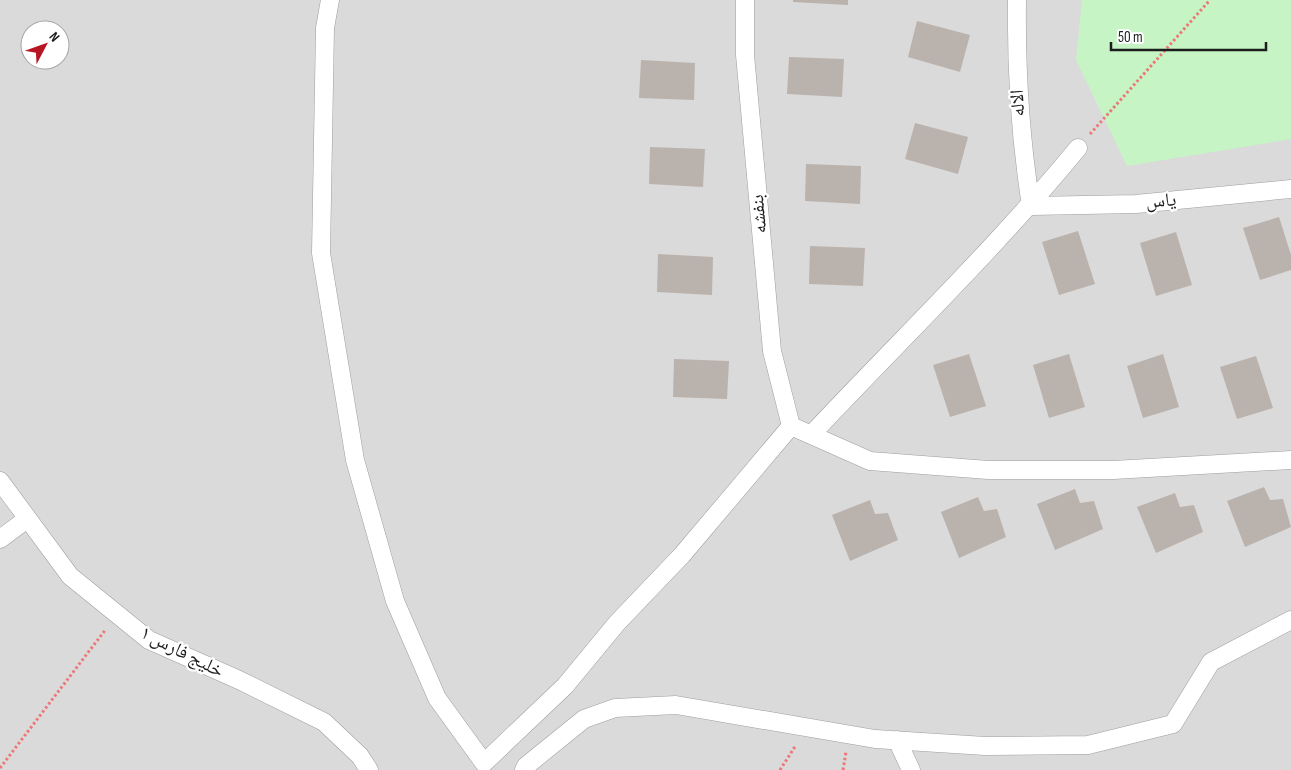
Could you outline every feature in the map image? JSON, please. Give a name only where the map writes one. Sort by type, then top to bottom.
[{"type":"street","points":[[330,0],[325,28],[321,253],[355,460],[396,601],[436,698],[484,763],[565,686],[617,623],[682,555],[791,426],[870,461],[988,470],[1113,470],[1291,460]]},
{"type":"street","name":"بنفشه","points":[[745,0],[745,55],[772,351],[791,426]]},
{"type":"street","name":"الاله","points":[[1017,0],[1016,59],[1021,142],[1030,206]]},
{"type":"street","points":[[811,435],[895,346],[975,267],[1030,206],[1078,148]]},
{"type":"street","name":"یاس","points":[[1030,206],[1136,204],[1291,189]]},
{"type":"street","name":"خلیج فارس ۱","points":[[0,481],[70,576],[149,640],[239,680],[324,722],[360,756],[369,770]]},
{"type":"street","points":[[0,539],[27,520]]},
{"type":"street","points":[[524,770],[526,766],[584,719],[615,708],[676,705],[806,728],[897,740],[985,746],[1088,745],[1174,724],[1211,662],[1291,620]]},
{"type":"street","points":[[897,740],[912,770]]},
{"type":"path","points":[[1078,148],[1210,0]]},
{"type":"path","points":[[0,768],[117,614]]},
{"type":"path","points":[[780,770],[806,728]]},
{"type":"shaded area","points":[[0,0],[1291,0],[1291,770],[0,770]]},
{"type":"green space","points":[[1082,0],[1291,0],[1291,139],[1127,166],[1076,60]]},
{"type":"building","points":[[793,0],[848,0],[848,5],[793,2]]},
{"type":"building","points":[[917,21],[970,35],[960,72],[908,57]]},
{"type":"building","points":[[789,57],[844,59],[842,97],[787,94]]},
{"type":"building","points":[[641,60],[695,63],[694,100],[639,98]]},
{"type":"building","points":[[915,123],[968,137],[958,174],[905,159]]},
{"type":"building","points":[[650,147],[705,149],[703,187],[649,184]]},
{"type":"building","points":[[806,164],[861,166],[860,204],[805,201]]},
{"type":"building","points":[[1279,217],[1291,255],[1291,270],[1260,280],[1243,228]]},
{"type":"building","points":[[1078,231],[1095,284],[1059,295],[1042,242]]},
{"type":"building","points":[[1176,232],[1192,285],[1156,296],[1140,243]]},
{"type":"building","points":[[810,246],[865,248],[863,286],[809,284]]},
{"type":"building","points":[[658,254],[713,257],[712,295],[657,292]]},
{"type":"building","points":[[969,354],[986,406],[950,417],[933,365]]},
{"type":"building","points":[[1069,354],[1085,407],[1049,418],[1033,365]]},
{"type":"building","points":[[1163,354],[1179,407],[1143,418],[1127,366]]},
{"type":"building","points":[[1256,356],[1273,408],[1237,419],[1220,367]]},
{"type":"building","points":[[674,359],[729,361],[727,399],[673,397]]},
{"type":"building","points":[[1264,487],[1270,500],[1283,499],[1291,527],[1245,547],[1227,501]]},
{"type":"building","points":[[1075,489],[1080,503],[1094,501],[1103,529],[1055,550],[1037,504]]},
{"type":"building","points":[[1175,493],[1180,507],[1194,505],[1203,532],[1156,553],[1137,507]]},
{"type":"building","points":[[978,497],[984,511],[997,509],[1006,537],[959,558],[941,512]]},
{"type":"building","points":[[870,500],[875,514],[888,513],[898,540],[850,561],[832,515]]}]
